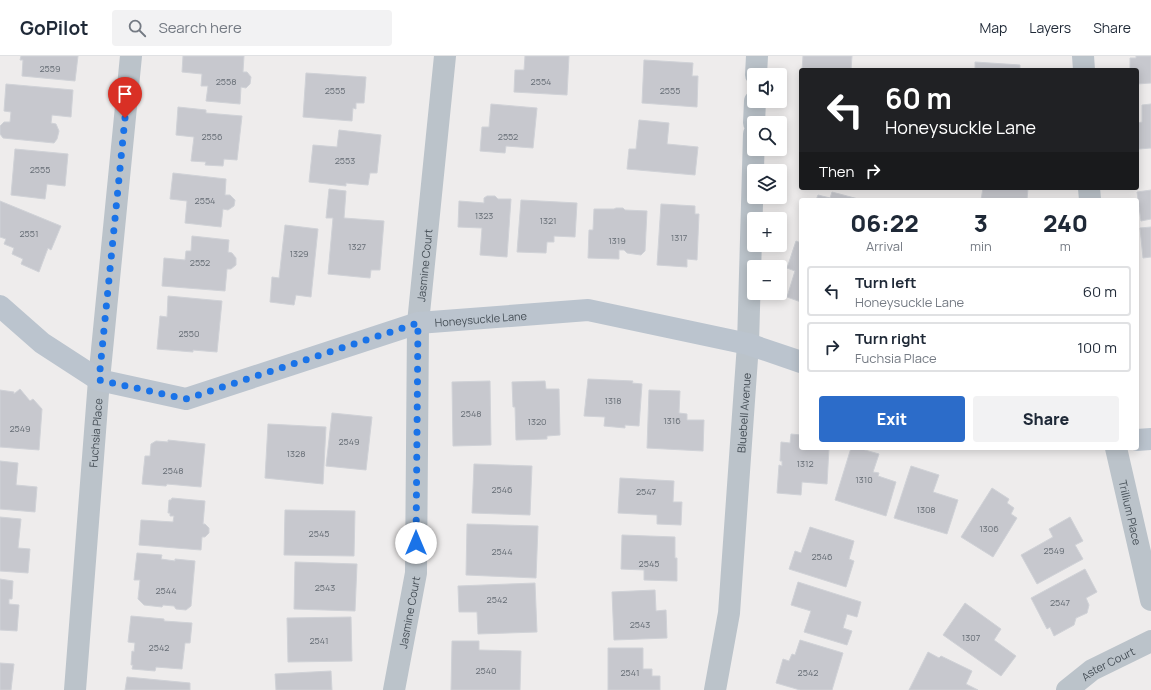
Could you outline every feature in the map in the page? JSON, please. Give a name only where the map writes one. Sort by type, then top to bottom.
[{"type":"street","name":"Fuchsia Place","points":[[75,690],[99,380],[131,56]]},
{"type":"street","name":"Jasmine Court","points":[[394,690],[416,573],[418,323],[445,56]]},
{"type":"street","points":[[756,68],[757,56]]},
{"type":"street","points":[[1083,56],[1084,68]]},
{"type":"street","name":"Bluebell Avenue","points":[[715,690],[729,613],[748,344],[753,156]]},
{"type":"street","name":"Honeysuckle Lane","points":[[0,306],[42,343],[99,380],[186,399],[418,323],[588,310],[748,344],[799,361]]},
{"type":"street","points":[[1139,440],[1151,439]]},
{"type":"street","name":"Trillium Place","points":[[1116,450],[1151,600]]},
{"type":"street","name":"Aster Court","points":[[1067,690],[1092,670],[1151,641]]},
{"type":"building","points":[[21,56],[78,56],[75,81],[22,76],[23,60],[20,60]]},
{"type":"building","points":[[183,56],[244,56],[243,72],[247,72],[251,77],[250,84],[246,88],[241,87],[240,104],[206,101],[208,86],[201,86],[202,74],[182,72]]},
{"type":"building","points":[[525,56],[569,56],[567,95],[514,92],[515,70],[524,70]]},
{"type":"building","points":[[803,56],[852,56],[851,68],[802,68]]},
{"type":"building","points":[[1136,56],[1151,56],[1151,83],[1139,84],[1139,68],[1130,68],[1130,58],[1136,58]]},
{"type":"building","points":[[644,60],[693,63],[692,76],[698,76],[697,107],[642,103]]},
{"type":"building","points":[[975,62],[1020,65],[1020,68],[975,68]]},
{"type":"building","points":[[306,73],[366,77],[364,103],[356,103],[356,109],[353,108],[352,121],[303,117]]},
{"type":"building","points":[[6,84],[73,90],[71,117],[52,115],[51,123],[56,124],[59,131],[57,139],[54,143],[3,138],[0,134],[0,126],[4,122],[10,122],[11,112],[4,111]]},
{"type":"building","points":[[491,104],[537,108],[533,148],[506,146],[505,153],[480,151],[482,127],[489,127]]},
{"type":"building","points":[[1151,104],[1151,148],[1139,149],[1139,123],[1142,122],[1142,105]]},
{"type":"building","points":[[178,107],[206,110],[206,113],[242,116],[237,160],[224,159],[223,166],[205,165],[206,162],[191,161],[194,137],[176,135]]},
{"type":"building","points":[[639,120],[669,123],[667,144],[698,147],[695,175],[627,169],[629,149],[636,149]]},
{"type":"building","points":[[339,130],[381,135],[377,173],[370,173],[368,185],[346,183],[346,186],[309,182],[313,145],[337,147]]},
{"type":"building","points":[[15,149],[68,154],[65,186],[47,184],[45,199],[11,195]]},
{"type":"building","points":[[173,173],[226,179],[225,195],[230,195],[235,200],[234,206],[228,210],[223,209],[221,227],[185,223],[187,201],[170,199]]},
{"type":"building","points":[[329,189],[346,191],[344,218],[384,221],[380,270],[371,270],[370,278],[328,274],[333,218],[326,218]]},
{"type":"building","points":[[983,190],[1028,190],[1027,198],[981,198]]},
{"type":"building","points":[[1151,190],[1151,219],[1141,221],[1137,192]]},
{"type":"building","points":[[832,192],[854,198],[830,198]]},
{"type":"building","points":[[818,195],[830,198],[817,198]]},
{"type":"building","points":[[487,196],[495,196],[498,199],[511,199],[507,257],[480,255],[482,228],[458,227],[459,201],[484,203],[484,198]]},
{"type":"building","points":[[521,200],[577,203],[575,237],[554,236],[554,242],[547,242],[546,253],[517,252]]},
{"type":"building","points":[[0,201],[61,226],[51,250],[48,248],[39,272],[21,264],[23,259],[12,254],[14,248],[4,244],[6,239],[0,237]]},
{"type":"building","points":[[661,204],[695,206],[695,214],[699,214],[697,260],[687,259],[687,267],[657,265]]},
{"type":"building","points":[[616,208],[647,211],[645,251],[641,255],[619,250],[619,259],[588,258],[589,230],[593,230],[594,209]]},
{"type":"building","points":[[285,225],[318,229],[311,297],[296,295],[294,305],[270,302],[272,277],[279,278]]},
{"type":"building","points":[[1151,227],[1151,257],[1143,258],[1140,228]]},
{"type":"building","points":[[192,236],[229,240],[228,252],[232,253],[236,258],[236,265],[231,269],[227,269],[225,291],[162,286],[164,258],[185,260],[186,251],[191,251]]},
{"type":"building","points":[[796,241],[799,242],[799,301],[787,297],[795,271],[787,268]]},
{"type":"building","points":[[168,296],[222,301],[217,352],[157,349],[160,316],[167,317]]},
{"type":"building","points":[[588,379],[633,381],[632,383],[642,384],[639,426],[625,425],[625,428],[604,426],[605,417],[584,416]]},
{"type":"building","points":[[490,381],[491,445],[453,446],[452,382]]},
{"type":"building","points":[[545,381],[546,389],[559,389],[560,435],[547,436],[547,439],[516,440],[515,407],[513,407],[512,382]]},
{"type":"building","points":[[20,389],[30,401],[33,399],[42,409],[39,450],[0,447],[0,390],[14,392],[14,394]]},
{"type":"building","points":[[649,390],[680,391],[679,413],[687,414],[687,420],[704,420],[703,451],[647,448]]},
{"type":"building","points":[[332,413],[372,417],[366,470],[326,466]]},
{"type":"building","points":[[268,424],[326,427],[323,484],[265,478]]},
{"type":"building","points":[[791,434],[799,435],[799,450],[829,450],[827,484],[802,482],[801,495],[777,493],[779,465],[782,466],[782,461],[780,461],[781,442],[790,443]]},
{"type":"building","points":[[168,440],[205,444],[201,487],[167,484],[166,486],[142,484],[145,456],[150,456],[151,444],[156,441],[168,442]]},
{"type":"building","points":[[850,450],[865,450],[879,454],[873,472],[879,473],[878,476],[896,482],[886,516],[835,500]]},
{"type":"building","points":[[0,461],[18,463],[16,485],[37,487],[35,512],[0,509]]},
{"type":"building","points":[[474,464],[532,466],[530,515],[472,513]]},
{"type":"building","points":[[911,466],[939,475],[933,492],[958,500],[947,534],[894,518]]},
{"type":"building","points":[[620,478],[674,481],[673,502],[682,502],[681,525],[657,524],[657,515],[618,513]]},
{"type":"building","points":[[992,488],[1009,499],[1007,503],[1014,508],[1011,514],[1017,518],[993,557],[961,537]]},
{"type":"building","points":[[172,498],[205,501],[203,524],[209,528],[209,533],[205,537],[202,537],[201,550],[139,545],[141,520],[173,522],[174,516],[170,516],[170,513],[168,513],[169,500]]},
{"type":"building","points":[[285,510],[355,511],[354,556],[284,555]]},
{"type":"building","points":[[0,517],[21,519],[18,548],[30,549],[28,573],[0,571]]},
{"type":"building","points":[[1070,517],[1083,541],[1075,545],[1083,559],[1037,584],[1021,555],[1053,537],[1049,529]]},
{"type":"building","points":[[467,524],[538,526],[536,578],[466,575]]},
{"type":"building","points":[[810,527],[854,541],[849,559],[854,561],[846,587],[789,569],[795,551],[801,553]]},
{"type":"building","points":[[622,535],[675,537],[677,581],[644,580],[644,570],[621,569]]},
{"type":"building","points":[[137,553],[162,555],[161,559],[175,561],[175,559],[195,561],[191,606],[186,610],[176,609],[174,606],[163,605],[162,607],[144,605],[138,599],[140,580],[134,580]]},
{"type":"building","points":[[295,562],[357,564],[355,611],[294,609]]},
{"type":"building","points":[[1085,569],[1097,592],[1086,598],[1089,605],[1087,613],[1076,618],[1074,625],[1054,636],[1050,627],[1047,629],[1031,598]]},
{"type":"building","points":[[0,579],[13,581],[12,599],[9,599],[9,604],[19,605],[17,631],[0,630]]},
{"type":"building","points":[[798,582],[861,602],[857,617],[847,614],[843,628],[852,631],[847,645],[804,632],[811,611],[791,605]]},
{"type":"building","points":[[535,583],[537,632],[478,634],[477,612],[459,612],[458,586]]},
{"type":"building","points":[[655,590],[656,611],[666,610],[667,638],[614,640],[612,592]]},
{"type":"building","points":[[965,603],[1001,629],[994,640],[1016,656],[1001,676],[943,635]]},
{"type":"building","points":[[131,616],[164,619],[164,621],[192,623],[190,643],[185,643],[182,669],[156,667],[155,671],[132,669],[132,651],[134,652],[135,643],[128,642]]},
{"type":"building","points":[[351,617],[352,661],[288,662],[287,618]]},
{"type":"building","points":[[800,640],[843,653],[832,690],[800,690],[776,683],[783,659],[789,661],[792,654],[795,655]]},
{"type":"building","points":[[452,641],[479,641],[479,650],[521,651],[520,690],[451,690]]},
{"type":"building","points":[[608,648],[643,648],[643,669],[652,669],[652,676],[660,676],[660,690],[608,690]]},
{"type":"building","points":[[928,652],[939,658],[941,656],[972,671],[966,684],[978,690],[909,690]]},
{"type":"building","points":[[0,663],[14,664],[11,690],[0,690]]},
{"type":"building","points":[[331,671],[332,690],[276,690],[275,674]]},
{"type":"building","points":[[127,677],[190,683],[190,690],[125,690]]},
{"type":"route","points":[[125,118],[99,380],[186,399],[418,323],[416,543]]}]
